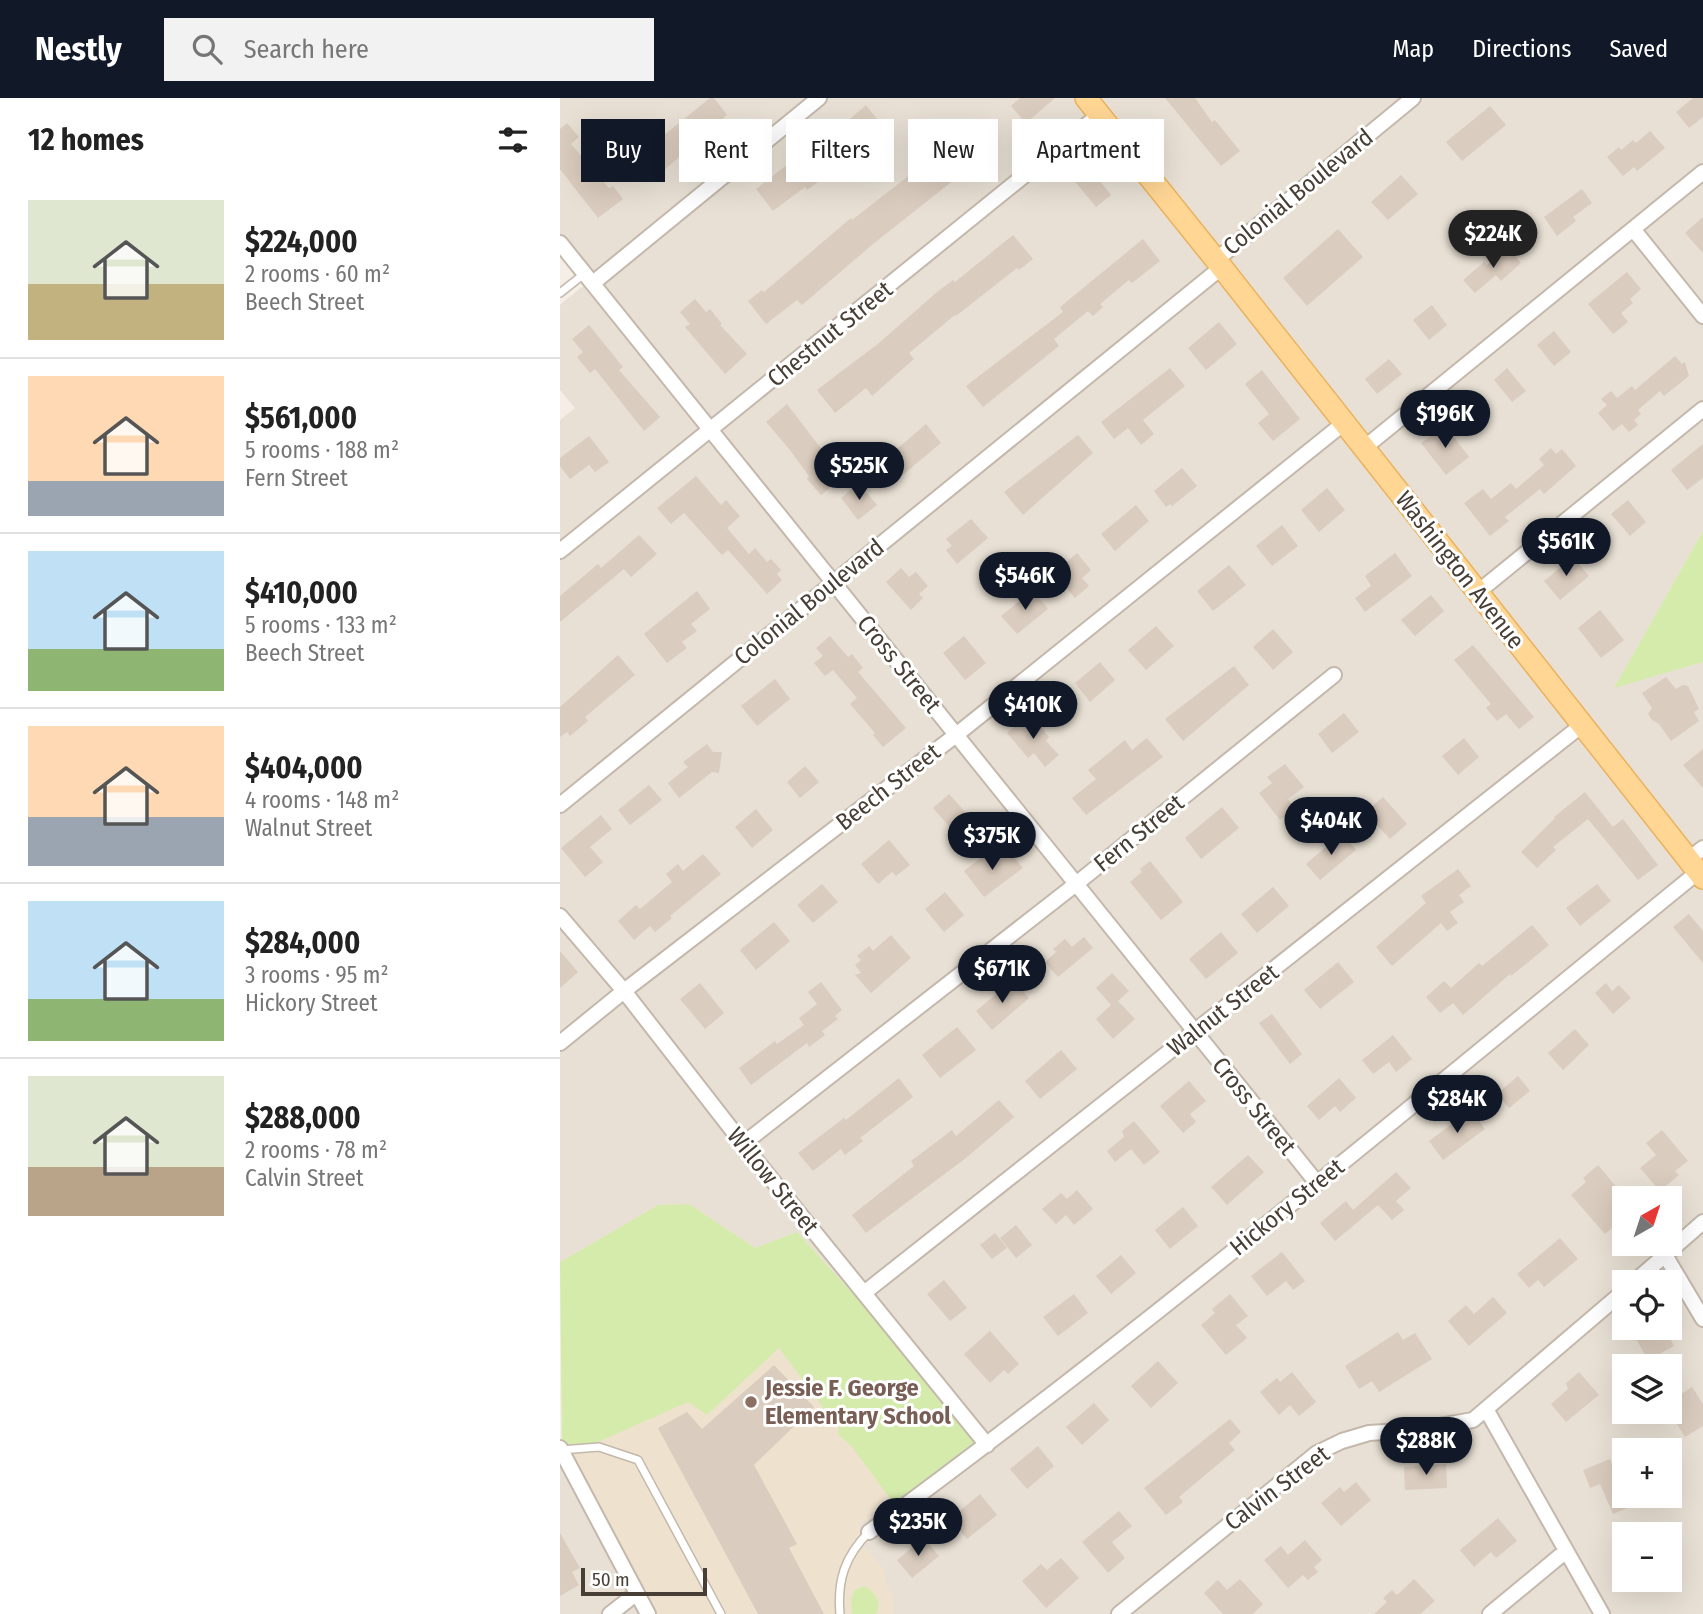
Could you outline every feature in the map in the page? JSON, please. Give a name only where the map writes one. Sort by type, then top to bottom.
[{"type":"main road","name":"Washington Avenue","points":[[1092,106],[1219,263],[1582,725],[1698,864]]},
{"type":"street","points":[[589,278],[819,98]]},
{"type":"street","name":"Colonial Boulevard","points":[[560,805],[833,583],[1219,263],[1413,98]]},
{"type":"street","name":"Chestnut Street","points":[[560,551],[711,430],[1092,106]]},
{"type":"street","points":[[1364,448],[1703,172]]},
{"type":"street","points":[[1633,229],[1703,316]]},
{"type":"street","name":"Cross Street","points":[[560,243],[1317,1183]]},
{"type":"street","points":[[1478,592],[1703,409]]},
{"type":"street","name":"Beech Street","points":[[560,1043],[956,735],[1344,423]]},
{"type":"street","name":"Fern Street","points":[[743,1144],[1076,884],[1334,675]]},
{"type":"street","name":"Walnut Street","points":[[864,1293],[1582,725]]},
{"type":"street","name":"Hickory Street","points":[[869,1532],[987,1445],[1317,1183],[1698,864]]},
{"type":"street","name":"Willow Street","points":[[560,916],[624,991],[743,1144],[987,1445]]},
{"type":"street","points":[[1682,1240],[1703,1222]]},
{"type":"street","points":[[1648,1270],[1664,1256]]},
{"type":"street","points":[[1666,1256],[1703,1319]]},
{"type":"street","name":"Calvin Street","points":[[1119,1614],[1317,1453],[1342,1441],[1369,1433],[1416,1430],[1474,1420],[1612,1300]]},
{"type":"street","points":[[1486,1409],[1602,1614]]},
{"type":"street","points":[[561,1449],[649,1614]]},
{"type":"street","points":[[1490,1614],[1566,1552]]},
{"type":"street","points":[[610,1614],[637,1593]]},
{"type":"lane","points":[[560,293],[589,278]]},
{"type":"lane","points":[[561,1449],[599,1447],[638,1460],[721,1614]]},
{"type":"lane","points":[[841,1614],[841,1580],[847,1559],[869,1532]]},
{"type":"shaded area","points":[[560,98],[1703,98],[1703,531],[1615,687],[1703,662],[1703,1614],[892,1614],[893,1601],[860,1542],[858,1523],[867,1519],[888,1497],[916,1363],[797,1232],[755,1248],[689,1204],[658,1205],[560,1262],[560,420],[575,408],[560,390],[560,305],[583,286],[560,257]]},
{"type":"shaded area","name":"Jessie F. George Elementary School","points":[[689,1204],[755,1248],[797,1232],[888,1497],[867,1519],[858,1523],[860,1542],[882,1567],[893,1601],[892,1614],[649,1614],[571,1469],[560,1262],[658,1205]]},
{"type":"shaded area","points":[[560,1453],[649,1614],[560,1614]]},
{"type":"green space","points":[[1703,531],[1703,662],[1614,688]]},
{"type":"green space","points":[[689,1204],[755,1248],[797,1232],[916,1363],[981,1443],[902,1515],[852,1447],[838,1434],[839,1429],[779,1348],[707,1415],[688,1402],[562,1458],[560,1262],[658,1205]]},
{"type":"green space","points":[[864,1586],[876,1598],[878,1610],[876,1614],[852,1614],[851,1599],[855,1590]]},
{"type":"building","points":[[710,98],[714,98],[727,115],[722,119],[684,119]]},
{"type":"building","points":[[1020,98],[1055,98],[1031,119],[1022,119],[1011,106]]},
{"type":"building","points":[[1165,98],[1195,98],[1212,122],[1215,120],[1240,151],[1221,166]]},
{"type":"building","points":[[1693,98],[1703,98],[1703,117],[1689,128],[1676,112]]},
{"type":"building","points":[[866,105],[877,119],[850,119]]},
{"type":"building","points":[[1490,106],[1506,125],[1462,161],[1446,142]]},
{"type":"building","points":[[567,123],[579,137],[571,144],[581,156],[581,182],[604,182],[609,188],[613,186],[623,199],[598,218],[560,169],[560,129]]},
{"type":"building","points":[[679,123],[679,157],[665,169],[665,134]]},
{"type":"building","points":[[1650,131],[1665,148],[1637,171],[1634,167],[1623,176],[1607,157],[1633,140],[1636,143]]},
{"type":"building","points":[[786,166],[786,182],[818,182],[807,190],[805,187],[773,211],[756,189],[765,182],[772,182],[772,176]]},
{"type":"building","points":[[1401,175],[1418,194],[1388,220],[1371,202]]},
{"type":"building","points":[[908,176],[908,182],[951,182],[802,305],[797,300],[766,324],[748,301],[762,290],[764,292],[851,218],[852,220]]},
{"type":"building","points":[[1075,182],[1101,182],[1111,195],[1096,207]]},
{"type":"building","points":[[1582,189],[1592,203],[1573,217],[1576,221],[1557,236],[1544,217]]},
{"type":"building","points":[[1703,217],[1703,253],[1685,233]]},
{"type":"building","points":[[1338,229],[1363,257],[1307,306],[1283,278]]},
{"type":"building","points":[[1013,235],[1033,259],[955,315],[909,353],[914,359],[872,396],[866,388],[835,413],[817,390],[879,343],[937,292],[953,280],[955,282]]},
{"type":"building","points":[[1143,239],[1160,261],[1132,283],[1129,280],[1100,304],[1103,307],[1093,316],[1088,311],[1054,339],[1059,346],[983,407],[966,386],[1063,312],[1060,307]]},
{"type":"building","points":[[1508,247],[1521,263],[1501,281],[1496,275],[1475,293],[1463,280]]},
{"type":"building","points":[[1627,272],[1641,289],[1630,299],[1633,303],[1621,313],[1628,322],[1613,334],[1588,304]]},
{"type":"building","points":[[695,299],[706,312],[710,309],[722,324],[720,325],[747,354],[725,374],[685,327],[690,324],[680,312]]},
{"type":"building","points":[[1432,305],[1447,325],[1429,340],[1413,320]]},
{"type":"building","points":[[1219,322],[1237,344],[1206,370],[1188,348]]},
{"type":"building","points":[[589,325],[623,367],[619,370],[660,417],[644,431],[595,369],[590,373],[577,357],[583,352],[572,339]]},
{"type":"building","points":[[1554,331],[1571,352],[1554,366],[1537,345]]},
{"type":"building","points":[[1675,356],[1682,364],[1685,362],[1689,376],[1664,396],[1660,391],[1638,410],[1641,414],[1634,420],[1638,425],[1629,432],[1622,424],[1613,431],[1598,413],[1607,405],[1601,399],[1611,391],[1617,398],[1632,386],[1635,390]]},
{"type":"building","points":[[1389,359],[1402,374],[1377,394],[1365,379]]},
{"type":"building","points":[[1170,368],[1185,386],[1143,420],[1154,434],[1141,445],[1128,428],[1114,439],[1101,422]]},
{"type":"building","points":[[1507,368],[1526,391],[1512,402],[1494,380]]},
{"type":"building","points":[[1262,370],[1300,419],[1273,441],[1258,423],[1269,414],[1245,384]]},
{"type":"building","points":[[787,404],[823,451],[816,457],[837,482],[821,495],[807,479],[809,476],[790,450],[766,422]]},
{"type":"building","points":[[926,424],[941,443],[899,478],[884,460]]},
{"type":"building","points":[[1445,425],[1469,457],[1446,475],[1421,443]]},
{"type":"building","points":[[1078,435],[1093,453],[1023,515],[1004,492]]},
{"type":"building","points":[[589,436],[609,462],[595,472],[589,465],[570,479],[560,466],[560,458]]},
{"type":"building","points":[[1703,444],[1703,478],[1687,490],[1671,470]]},
{"type":"building","points":[[1551,448],[1556,454],[1562,449],[1576,466],[1544,494],[1540,489],[1505,517],[1509,521],[1490,536],[1464,503],[1483,489],[1491,499],[1511,483],[1516,489],[1544,465],[1539,459]]},
{"type":"building","points":[[1182,468],[1197,486],[1172,506],[1170,504],[1166,507],[1154,491]]},
{"type":"building","points":[[696,476],[721,505],[726,500],[740,516],[727,528],[749,554],[755,548],[767,562],[771,559],[781,570],[777,574],[782,580],[767,594],[728,550],[722,555],[684,513],[671,524],[657,508]]},
{"type":"building","points":[[859,483],[877,505],[858,520],[841,498]]},
{"type":"building","points":[[1327,488],[1345,510],[1319,532],[1301,510]]},
{"type":"building","points":[[1628,500],[1646,522],[1630,536],[1611,514]]},
{"type":"building","points":[[1136,505],[1149,521],[1115,551],[1101,534]]},
{"type":"building","points":[[971,519],[988,538],[957,564],[946,550],[952,546],[946,539]]},
{"type":"building","points":[[1282,525],[1298,546],[1272,566],[1256,546]]},
{"type":"building","points":[[639,535],[657,554],[631,577],[624,569],[560,622],[560,596],[598,564],[601,568]]},
{"type":"building","points":[[1077,553],[1091,570],[1082,578],[1089,586],[1075,598],[1054,573]]},
{"type":"building","points":[[1395,553],[1412,576],[1365,612],[1355,598],[1371,586],[1365,576]]},
{"type":"building","points":[[1573,557],[1589,576],[1560,600],[1544,581]]},
{"type":"building","points":[[1229,565],[1246,585],[1213,611],[1197,591]]},
{"type":"building","points":[[901,568],[909,577],[916,572],[928,586],[919,594],[923,598],[911,610],[886,582]]},
{"type":"building","points":[[1033,590],[1048,609],[1017,634],[1001,616]]},
{"type":"building","points":[[697,591],[710,609],[691,624],[697,631],[682,642],[687,648],[667,663],[644,634]]},
{"type":"building","points":[[1431,595],[1444,611],[1415,636],[1401,620]]},
{"type":"building","points":[[1600,610],[1624,640],[1601,658],[1578,628]]},
{"type":"building","points":[[1156,626],[1174,646],[1146,670],[1128,650]]},
{"type":"building","points":[[1273,629],[1293,652],[1273,670],[1253,647]]},
{"type":"building","points":[[830,636],[848,657],[852,654],[863,668],[858,672],[906,728],[883,747],[873,735],[875,733],[850,704],[857,698],[833,670],[825,676],[814,663],[823,656],[816,648]]},
{"type":"building","points":[[964,636],[986,663],[965,680],[943,653]]},
{"type":"building","points":[[1473,645],[1534,717],[1519,729],[1506,714],[1497,721],[1486,708],[1491,704],[1454,660]]},
{"type":"building","points":[[618,655],[635,675],[585,717],[588,721],[570,736],[567,732],[560,737],[560,707]]},
{"type":"building","points":[[1100,662],[1115,680],[1090,702],[1075,683]]},
{"type":"building","points":[[1234,666],[1249,685],[1183,741],[1165,719]]},
{"type":"building","points":[[1666,677],[1676,689],[1683,685],[1688,686],[1699,709],[1694,712],[1699,721],[1671,741],[1648,714],[1652,708],[1642,693]]},
{"type":"building","points":[[775,679],[790,699],[757,726],[741,706]]},
{"type":"building","points":[[1344,713],[1359,732],[1332,753],[1318,734]]},
{"type":"building","points":[[1025,718],[1031,725],[1036,721],[1049,737],[1046,741],[1059,755],[1045,767],[1034,753],[1028,758],[1007,733]]},
{"type":"building","points":[[1147,738],[1163,757],[1086,815],[1072,798],[1096,779],[1088,770],[1125,740],[1132,750]]},
{"type":"building","points":[[1464,738],[1479,757],[1458,775],[1442,756]]},
{"type":"building","points":[[707,744],[713,752],[722,752],[719,773],[712,772],[679,798],[668,783],[688,767],[683,762]]},
{"type":"building","points":[[1703,749],[1703,788],[1683,765]]},
{"type":"building","points":[[1285,764],[1304,787],[1288,799],[1295,808],[1280,820],[1259,793],[1272,783],[1267,777]]},
{"type":"building","points":[[805,766],[819,782],[800,798],[787,782]]},
{"type":"building","points":[[649,785],[662,800],[630,825],[618,810]]},
{"type":"building","points":[[1585,792],[1613,827],[1623,819],[1658,865],[1638,880],[1588,819],[1553,847],[1556,850],[1537,868],[1521,852],[1554,817]]},
{"type":"building","points":[[949,794],[969,816],[953,831],[933,808]]},
{"type":"building","points":[[1383,797],[1407,824],[1390,839],[1374,822],[1369,826],[1361,816]]},
{"type":"building","points":[[1222,807],[1239,828],[1201,859],[1185,838]]},
{"type":"building","points":[[756,809],[773,830],[752,848],[735,827]]},
{"type":"building","points":[[601,815],[612,829],[590,847],[603,862],[585,877],[561,848]]},
{"type":"building","points":[[1342,833],[1356,850],[1320,880],[1306,864]]},
{"type":"building","points":[[889,840],[910,865],[896,876],[892,872],[878,884],[861,864]]},
{"type":"building","points":[[991,850],[999,860],[1010,852],[1023,868],[984,897],[964,871]]},
{"type":"building","points":[[703,854],[721,874],[670,916],[672,918],[655,932],[650,926],[634,940],[618,921],[636,905],[640,909],[672,882],[666,874],[678,864],[683,871]]},
{"type":"building","points":[[1150,861],[1183,902],[1161,920],[1130,882]]},
{"type":"building","points":[[1458,869],[1471,886],[1459,895],[1464,902],[1450,912],[1458,923],[1447,931],[1441,923],[1392,966],[1376,947],[1426,903],[1421,896]]},
{"type":"building","points":[[822,884],[838,902],[813,923],[797,905]]},
{"type":"building","points":[[1597,884],[1611,901],[1580,926],[1566,908]]},
{"type":"building","points":[[1273,887],[1289,906],[1257,933],[1241,914]]},
{"type":"building","points":[[945,892],[964,915],[944,932],[925,909]]},
{"type":"building","points":[[1689,914],[1703,931],[1703,963],[1673,927]]},
{"type":"building","points":[[774,922],[790,941],[756,970],[740,950]]},
{"type":"building","points":[[1532,925],[1549,945],[1511,976],[1510,974],[1463,1015],[1453,1003],[1440,1013],[1426,997],[1444,981],[1451,988],[1479,963],[1482,966]]},
{"type":"building","points":[[1221,932],[1238,953],[1206,979],[1189,959]]},
{"type":"building","points":[[891,935],[911,958],[871,993],[855,975],[861,973],[855,965],[861,960],[857,956],[869,946],[873,951]]},
{"type":"building","points":[[1084,937],[1093,948],[1058,977],[1045,962],[1056,952],[1053,949],[1065,939],[1072,947]]},
{"type":"building","points":[[560,951],[578,972],[560,988]]},
{"type":"building","points":[[1338,962],[1354,982],[1320,1009],[1304,990]]},
{"type":"building","points":[[1112,973],[1129,991],[1118,1001],[1135,1019],[1113,1039],[1096,1019],[1111,1005],[1096,988]]},
{"type":"building","points":[[1013,980],[1029,998],[992,1030],[976,1011]]},
{"type":"building","points":[[821,982],[842,1010],[835,1016],[838,1019],[822,1031],[825,1035],[809,1047],[807,1043],[751,1085],[739,1068],[775,1041],[777,1044],[804,1025],[799,1018],[817,1004],[808,992]]},
{"type":"building","points":[[700,983],[724,1013],[705,1029],[680,999]]},
{"type":"building","points":[[1606,983],[1612,991],[1619,985],[1631,998],[1613,1014],[1595,993]]},
{"type":"building","points":[[1272,1014],[1302,1054],[1290,1064],[1259,1023]]},
{"type":"building","points":[[957,1027],[976,1050],[940,1078],[922,1055]]},
{"type":"building","points":[[1575,1029],[1589,1045],[1563,1070],[1548,1053]]},
{"type":"building","points":[[1393,1035],[1412,1059],[1396,1072],[1389,1062],[1373,1074],[1362,1060]]},
{"type":"building","points":[[1061,1050],[1077,1069],[1040,1099],[1025,1081]]},
{"type":"building","points":[[1518,1076],[1530,1091],[1509,1108],[1497,1094]]},
{"type":"building","points":[[899,1078],[913,1097],[860,1138],[863,1141],[845,1155],[841,1149],[813,1171],[798,1153],[844,1118],[846,1120]]},
{"type":"building","points":[[1339,1078],[1356,1098],[1340,1112],[1335,1106],[1319,1120],[1307,1106]]},
{"type":"building","points":[[1189,1081],[1206,1101],[1190,1114],[1196,1122],[1183,1133],[1160,1106]]},
{"type":"building","points":[[999,1100],[1014,1117],[966,1158],[866,1233],[852,1215],[914,1166],[911,1161],[952,1130],[956,1136]]},
{"type":"building","points":[[1471,1110],[1485,1129],[1443,1160],[1429,1141]]},
{"type":"building","points":[[1134,1121],[1160,1152],[1144,1165],[1131,1149],[1115,1162],[1107,1151],[1124,1137],[1122,1131]]},
{"type":"building","points":[[1662,1130],[1688,1161],[1675,1171],[1679,1175],[1666,1186],[1656,1186],[1640,1168],[1656,1155],[1646,1143]]},
{"type":"building","points":[[1248,1155],[1264,1172],[1227,1205],[1211,1187]]},
{"type":"building","points":[[1598,1165],[1616,1186],[1612,1186],[1612,1228],[1605,1234],[1571,1195],[1586,1182],[1583,1178]]},
{"type":"building","points":[[1396,1172],[1411,1188],[1396,1201],[1404,1210],[1392,1220],[1378,1205],[1335,1241],[1320,1223],[1346,1201],[1353,1210]]},
{"type":"building","points":[[1077,1190],[1093,1209],[1074,1225],[1066,1215],[1056,1224],[1042,1209],[1061,1193],[1067,1199]]},
{"type":"building","points":[[1183,1207],[1198,1226],[1170,1249],[1155,1230]]},
{"type":"building","points":[[1016,1225],[1032,1245],[1016,1258],[1000,1238]]},
{"type":"building","points":[[995,1233],[1007,1248],[992,1259],[980,1245]]},
{"type":"building","points":[[1560,1238],[1578,1259],[1544,1287],[1538,1280],[1529,1288],[1517,1274]]},
{"type":"building","points":[[1282,1252],[1305,1281],[1293,1290],[1286,1281],[1267,1296],[1251,1276]]},
{"type":"building","points":[[1121,1255],[1136,1273],[1111,1294],[1096,1276]]},
{"type":"building","points":[[944,1280],[967,1308],[950,1321],[927,1294]]},
{"type":"building","points":[[1074,1294],[1088,1313],[1058,1336],[1043,1317]]},
{"type":"building","points":[[1230,1294],[1248,1316],[1236,1325],[1247,1338],[1226,1355],[1201,1325],[1215,1313],[1212,1309]]},
{"type":"building","points":[[1493,1297],[1507,1313],[1469,1346],[1448,1321],[1466,1305],[1474,1314]]},
{"type":"building","points":[[990,1331],[1019,1364],[1008,1374],[1004,1370],[990,1383],[964,1354]]},
{"type":"building","points":[[1398,1332],[1403,1340],[1415,1333],[1432,1359],[1379,1392],[1372,1381],[1359,1389],[1345,1366]]},
{"type":"building","points":[[1637,1340],[1671,1340],[1674,1346],[1659,1354],[1645,1354]]},
{"type":"building","points":[[1158,1361],[1178,1383],[1151,1408],[1131,1386]]},
{"type":"building","points":[[774,1365],[814,1407],[754,1465],[797,1544],[789,1548],[824,1614],[758,1614],[658,1428],[687,1412],[702,1429]]},
{"type":"building","points":[[1292,1372],[1316,1402],[1299,1416],[1290,1405],[1279,1415],[1260,1392],[1277,1378],[1280,1382]]},
{"type":"building","points":[[1579,1372],[1599,1395],[1566,1422],[1551,1404],[1568,1389],[1566,1383]]},
{"type":"building","points":[[1692,1387],[1703,1404],[1703,1426],[1685,1437],[1677,1424],[1682,1424],[1682,1393]]},
{"type":"building","points":[[1094,1403],[1109,1420],[1082,1445],[1066,1427]]},
{"type":"building","points":[[1230,1419],[1241,1432],[1229,1443],[1235,1450],[1179,1497],[1183,1502],[1166,1515],[1144,1488]]},
{"type":"building","points":[[1038,1446],[1054,1466],[1027,1489],[1010,1469]]},
{"type":"building","points":[[1610,1459],[1612,1508],[1627,1508],[1613,1514],[1600,1484],[1590,1488],[1583,1470]]},
{"type":"building","points":[[1446,1464],[1447,1488],[1405,1490],[1404,1467]]},
{"type":"building","points":[[1356,1482],[1371,1500],[1341,1526],[1321,1503],[1340,1487],[1344,1492]]},
{"type":"building","points":[[980,1494],[997,1515],[967,1539],[950,1519]]},
{"type":"building","points":[[1119,1511],[1132,1526],[1112,1542],[1125,1558],[1108,1573],[1082,1542]]},
{"type":"building","points":[[1498,1518],[1517,1541],[1496,1558],[1491,1552],[1474,1567],[1460,1550]]},
{"type":"building","points":[[560,1533],[580,1568],[572,1572],[579,1585],[560,1596]]},
{"type":"building","points":[[924,1538],[939,1556],[912,1578],[897,1560]]},
{"type":"building","points":[[1305,1540],[1322,1560],[1314,1567],[1318,1572],[1308,1580],[1303,1575],[1288,1588],[1264,1560],[1281,1546],[1288,1555]]},
{"type":"building","points":[[1061,1558],[1079,1578],[1046,1608],[1022,1581],[1041,1564],[1047,1570]]},
{"type":"building","points":[[1240,1579],[1263,1604],[1253,1614],[1223,1614],[1204,1593],[1218,1580],[1227,1590]]},
{"type":"building","points":[[1414,1579],[1435,1601],[1420,1614],[1374,1614],[1387,1602],[1383,1598],[1392,1590],[1397,1595]]},
{"type":"place","name":"Jessie F. George Elementary School","points":[[751,1402]]}]
